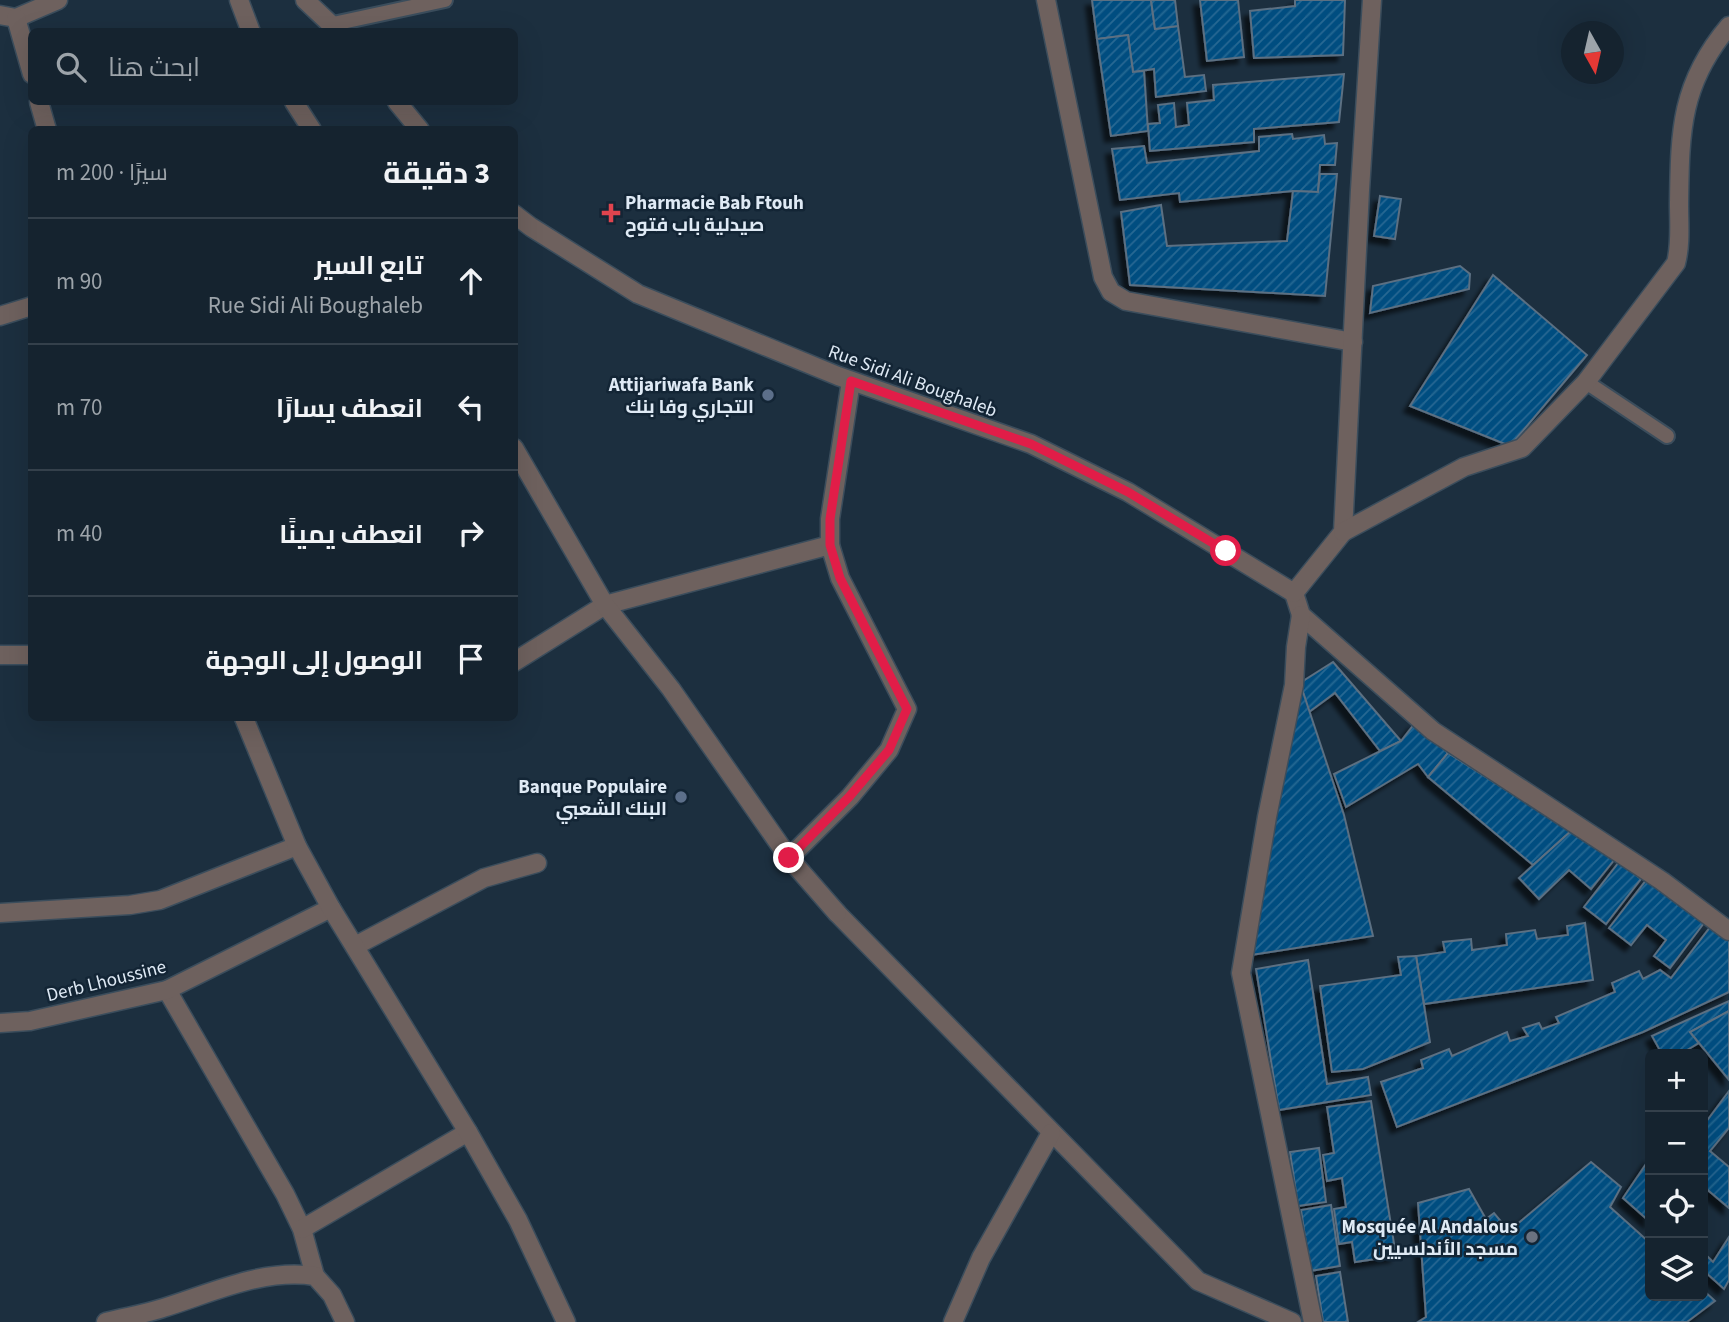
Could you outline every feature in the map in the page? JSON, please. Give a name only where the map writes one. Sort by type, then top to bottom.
[{"type":"street","points":[[28,64],[8,17],[58,0]]},
{"type":"street","points":[[239,0],[250,28]]},
{"type":"street","points":[[305,0],[336,28]]},
{"type":"street","points":[[1046,0],[1103,276],[1111,292],[1126,301],[1353,342]]},
{"type":"street","points":[[1343,532],[1372,0]]},
{"type":"street","points":[[1313,1322],[1241,973],[1267,817],[1294,685],[1301,615],[1294,593],[1343,532],[1464,467],[1522,448],[1587,382],[1676,263],[1679,242],[1679,147],[1683,113],[1694,82],[1718,39],[1729,26]]},
{"type":"street","points":[[40,105],[46,126]]},
{"type":"street","points":[[296,105],[309,126]]},
{"type":"street","points":[[399,105],[417,126]]},
{"type":"street","name":"Rue Sidi Ali Boughaleb","points":[[518,217],[638,294],[851,381],[1031,444],[1128,492],[1294,593]]},
{"type":"street","points":[[0,316],[28,307]]},
{"type":"street","points":[[789,858],[849,797],[889,750],[907,709],[840,578],[830,545],[830,519],[851,381]]},
{"type":"street","points":[[518,455],[604,605],[671,689],[789,858],[837,913],[1198,1281],[1292,1322]]},
{"type":"street","points":[[518,659],[604,605],[830,545]]},
{"type":"street","points":[[1301,615],[1433,731],[1662,881],[1729,932]]},
{"type":"street","points":[[0,655],[28,655]]},
{"type":"street","points":[[245,721],[298,846],[331,908],[468,1132],[518,1220],[566,1322]]},
{"type":"street","points":[[0,913],[130,905],[160,900],[298,846]]},
{"type":"street","points":[[355,946],[484,878],[537,863]]},
{"type":"street","name":"Derb Lhoussine","points":[[0,1023],[30,1021],[167,990],[331,908]]},
{"type":"street","points":[[167,990],[285,1194],[302,1229],[315,1276],[332,1295],[345,1322]]},
{"type":"street","points":[[302,1229],[468,1132]]},
{"type":"street","points":[[953,1322],[981,1258],[1051,1133]]},
{"type":"street","points":[[106,1322],[159,1309],[253,1279],[284,1273],[315,1276]]},
{"type":"lane","points":[[336,28],[425,3],[446,0]]},
{"type":"lane","points":[[1587,382],[1667,436]]},
{"type":"building","points":[[1092,0],[1151,0],[1155,29],[1178,26],[1185,77],[1204,75],[1206,91],[1156,97],[1154,69],[1133,72],[1128,35],[1097,39]]},
{"type":"building","points":[[1151,0],[1175,0],[1178,26],[1155,29]]},
{"type":"building","points":[[1200,0],[1238,0],[1244,57],[1207,61]]},
{"type":"building","points":[[1295,0],[1345,0],[1343,55],[1254,58],[1250,11],[1295,6]]},
{"type":"building","points":[[1128,35],[1133,72],[1144,71],[1148,131],[1111,136],[1097,39]]},
{"type":"building","points":[[1344,74],[1339,122],[1254,129],[1254,142],[1150,151],[1148,124],[1160,123],[1158,105],[1174,103],[1176,127],[1189,125],[1187,103],[1214,100],[1213,85]]},
{"type":"building","points":[[1292,134],[1293,139],[1324,135],[1325,144],[1337,143],[1335,165],[1320,165],[1318,192],[1293,191],[1180,202],[1179,193],[1120,200],[1112,149],[1144,146],[1147,163],[1259,151],[1259,137]]},
{"type":"building","points":[[1320,174],[1337,174],[1325,296],[1130,285],[1121,212],[1161,205],[1167,246],[1287,241],[1293,191],[1318,192]]},
{"type":"building","points":[[1380,196],[1401,199],[1395,239],[1374,236]]},
{"type":"building","points":[[1460,266],[1470,274],[1469,289],[1370,313],[1373,286]]},
{"type":"building","points":[[1493,275],[1587,355],[1510,446],[1410,406]]},
{"type":"building","points":[[1333,662],[1401,741],[1380,751],[1335,693],[1309,712],[1300,683]]},
{"type":"building","points":[[1300,683],[1344,815],[1373,936],[1251,955]]},
{"type":"building","points":[[1415,723],[1448,753],[1428,777],[1418,764],[1346,807],[1334,774],[1401,741]]},
{"type":"building","points":[[1448,753],[1571,831],[1533,865],[1428,777]]},
{"type":"building","points":[[1571,831],[1615,859],[1591,889],[1569,870],[1539,899],[1519,878]]},
{"type":"building","points":[[1619,862],[1641,879],[1606,924],[1584,907]]},
{"type":"building","points":[[1647,879],[1704,923],[1670,968],[1654,956],[1666,940],[1647,925],[1631,945],[1609,928]]},
{"type":"building","points":[[1585,923],[1593,980],[1424,1004],[1416,956],[1445,952],[1443,942],[1471,939],[1472,950],[1507,945],[1506,934],[1535,930],[1537,939],[1568,935],[1567,926]]},
{"type":"building","points":[[1711,926],[1729,939],[1729,992],[1643,1032],[1397,1127],[1381,1082],[1423,1068],[1421,1060],[1449,1049],[1452,1056],[1507,1032],[1510,1041],[1528,1036],[1523,1028],[1539,1023],[1542,1029],[1559,1023],[1556,1017],[1615,992],[1612,983],[1639,971],[1643,979],[1660,970],[1671,978]]},
{"type":"building","points":[[1416,956],[1430,1042],[1363,1069],[1332,1072],[1320,986],[1401,975],[1398,957]]},
{"type":"building","points":[[1308,960],[1327,1084],[1368,1077],[1371,1095],[1279,1110],[1256,969]]},
{"type":"building","points":[[1729,1001],[1729,1011],[1690,1032],[1699,1043],[1689,1049],[1659,1049],[1652,1036]]},
{"type":"building","points":[[1729,1011],[1729,1080],[1708,1054],[1708,1049],[1704,1049],[1690,1032]]},
{"type":"building","points":[[1729,1091],[1729,1128],[1710,1151],[1729,1167],[1729,1208],[1708,1190],[1708,1119]]},
{"type":"building","points":[[1371,1101],[1396,1256],[1355,1262],[1352,1242],[1339,1244],[1334,1209],[1346,1207],[1342,1178],[1327,1181],[1323,1155],[1334,1153],[1327,1107]]},
{"type":"building","points":[[1319,1148],[1326,1202],[1298,1206],[1290,1152]]},
{"type":"building","name":"Mosquée Al Andalous مسجد الأندلسيين","points":[[1591,1162],[1621,1187],[1610,1207],[1645,1238],[1645,1301],[1708,1301],[1708,1295],[1715,1301],[1687,1322],[1418,1322],[1426,1317],[1418,1203],[1469,1189],[1486,1219],[1494,1213],[1509,1231]]},
{"type":"building","points":[[1645,1165],[1645,1218],[1623,1198]]},
{"type":"building","points":[[1331,1205],[1340,1266],[1310,1271],[1301,1210]]},
{"type":"building","points":[[1729,1237],[1729,1280],[1724,1289],[1708,1275],[1708,1257],[1713,1262]]},
{"type":"building","points":[[1340,1272],[1348,1322],[1323,1322],[1316,1276]]},
{"type":"place","name":"Pharmacie Bab Ftouh صيدلية باب فتوح","points":[[611,213]]},
{"type":"place","name":"Attijariwafa Bank التجاري وفا بنك","points":[[768,395]]},
{"type":"place","name":"Banque Populaire البنك الشعبي","points":[[681,797]]},
{"type":"place","name":"Mosquée Al Andalous مسجد الأندلسيين","points":[[1532,1237]]},
{"type":"route","points":[[789,858],[849,797],[889,750],[907,709],[840,578],[830,545],[830,519],[851,381],[1031,444],[1128,492],[1226,551]]}]
